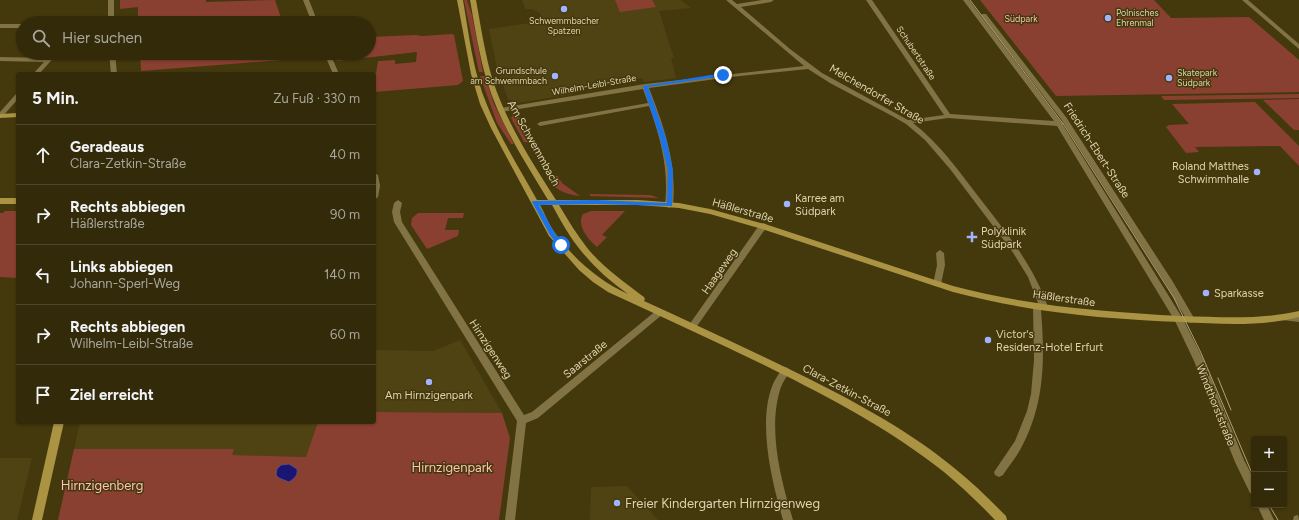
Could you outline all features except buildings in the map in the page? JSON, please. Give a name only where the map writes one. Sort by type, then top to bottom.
[{"type":"main road","points":[[460,0],[474,74],[483,104],[509,157],[535,202]]},
{"type":"main road","name":"Am Schwemmbach","points":[[473,0],[487,72],[501,110],[510,128],[555,202]]},
{"type":"main road","points":[[0,116],[16,115]]},
{"type":"main road","points":[[0,201],[16,201]]},
{"type":"main road","name":"Häßlerstraße","points":[[535,202],[596,202],[670,205],[700,209],[763,226],[937,284],[975,295],[1040,306],[1113,316],[1191,320],[1249,321],[1286,318],[1299,314]]},
{"type":"main road","name":"Clara-Zetkin-Straße","points":[[535,202],[552,234],[596,280],[611,290],[785,371],[873,417],[919,446],[963,480],[1002,520]]},
{"type":"main road","name":"Clara-Zetkin-Straße","points":[[555,202],[575,237],[589,256],[608,274],[660,312]]},
{"type":"main road","points":[[37,520],[59,424]]},
{"type":"street","points":[[111,0],[111,16]]},
{"type":"street","points":[[306,0],[312,16]]},
{"type":"street","name":"Melchendorfer Straße","points":[[729,0],[809,67],[859,97],[908,122],[922,133],[938,149],[1015,250],[1034,280],[1040,306],[1040,360],[1038,389],[1028,423],[1018,445],[999,472]]},
{"type":"street","points":[[737,6],[771,0]]},
{"type":"street","name":"Schubertstraße","points":[[869,0],[948,116]]},
{"type":"street","name":"Friedrich-Ebert-Straße","points":[[966,0],[1064,125],[1166,278],[1191,320]]},
{"type":"street","name":"Friedrich-Ebert-Straße","points":[[973,0],[1052,102],[1064,125],[1179,319]]},
{"type":"street","points":[[1245,0],[1299,47]]},
{"type":"street","points":[[0,26],[16,26]]},
{"type":"street","points":[[0,59],[16,59]]},
{"type":"street","points":[[38,72],[49,60]]},
{"type":"street","points":[[113,60],[114,72]]},
{"type":"street","points":[[330,60],[335,72]]},
{"type":"street","name":"Wilhelm-Leibl-Straße","points":[[501,110],[645,86],[723,75],[809,67]]},
{"type":"street","points":[[645,86],[663,138],[670,170],[670,205]]},
{"type":"street","points":[[0,116],[16,97]]},
{"type":"street","points":[[540,124],[652,104]]},
{"type":"street","points":[[908,122],[948,116],[1064,125]]},
{"type":"street","name":"Hirnzigenweg","points":[[398,203],[396,212],[398,222],[522,420]]},
{"type":"street","name":"Haageweg","points":[[692,327],[763,226]]},
{"type":"street","points":[[937,284],[941,265],[940,253]]},
{"type":"street","name":"Saarstraße","points":[[522,420],[535,415],[660,312]]},
{"type":"street","points":[[1286,318],[1299,319]]},
{"type":"street","name":"Windthorststraße","points":[[1179,319],[1199,361],[1240,462],[1251,484]]},
{"type":"street","points":[[785,371],[778,380],[772,413],[771,432],[776,473],[788,520]]},
{"type":"street","points":[[510,520],[522,420]]},
{"type":"street","points":[[1264,508],[1270,520]]},
{"type":"shaded area","points":[[522,0],[681,0],[691,8],[659,11],[674,58],[671,58],[676,78],[644,82],[642,78],[572,89],[573,94],[517,103],[508,99],[497,68],[489,29],[530,23],[541,18],[540,13],[532,9],[525,8]]},
{"type":"shaded area","name":"Am Hirnzigenpark","points":[[460,340],[502,413],[376,412],[376,350],[433,351]]},
{"type":"shaded area","points":[[80,424],[317,424],[307,457],[232,455],[234,450],[74,449]]},
{"type":"shaded area","points":[[0,458],[32,458],[17,520],[0,520]]},
{"type":"shaded area","points":[[289,464],[297,469],[297,473],[296,476],[289,482],[279,478],[276,475],[277,469],[281,465]]},
{"type":"shaded area","name":"Freier Kindergarten Hirnzigenweg","points":[[627,486],[658,520],[590,520],[591,487]]},
{"type":"green space","points":[[120,0],[206,0],[206,2],[275,0],[280,16],[138,16],[138,7],[120,9]]},
{"type":"green space","points":[[464,0],[467,0],[472,15],[483,72],[479,72]]},
{"type":"green space","points":[[615,0],[652,0],[656,7],[620,12]]},
{"type":"green space","name":"Südpark","points":[[980,0],[1154,0],[1171,18],[1249,17],[1299,60],[1299,92],[1056,96]]},
{"type":"green space","points":[[454,35],[463,81],[458,85],[376,92],[376,73],[378,61],[395,60],[395,64],[416,62],[417,52],[376,57],[376,37]]},
{"type":"green space","points":[[140,60],[282,60],[141,71]]},
{"type":"green space","points":[[480,76],[485,76],[494,104],[514,144],[511,144],[497,123]]},
{"type":"green space","points":[[1299,94],[1299,98],[1164,100],[1161,96]]},
{"type":"green space","points":[[1299,99],[1299,130],[1294,130],[1263,100]]},
{"type":"green space","points":[[1255,102],[1299,146],[1299,166],[1280,146],[1195,147],[1199,152],[1186,153],[1166,127],[1169,125],[1189,124],[1172,104]]},
{"type":"green space","points":[[515,111],[537,144],[524,142],[511,118]]},
{"type":"green space","points":[[546,176],[558,176],[562,183],[580,196],[569,194],[556,188]]},
{"type":"green space","points":[[590,194],[650,195],[659,198],[590,196]]},
{"type":"green space","points":[[5,211],[16,211],[16,278],[0,277],[0,213]]},
{"type":"green space","points":[[591,211],[625,211],[602,235],[607,237],[597,247],[587,237],[581,223],[583,214]]},
{"type":"green space","points":[[418,213],[464,213],[463,218],[448,218],[445,230],[459,230],[458,236],[427,249],[411,225],[412,218]]},
{"type":"green space","name":"Hirnzigenpark","points":[[376,412],[502,413],[510,438],[499,520],[58,520],[74,449],[234,449],[232,455],[306,457],[317,424],[376,424]]},
{"type":"tram line","points":[[970,0],[1064,125],[1174,298],[1201,353],[1251,472]]},
{"type":"tram line","points":[[1218,378],[1231,410]]},
{"type":"tram line","points":[[1271,508],[1278,520]]},
{"type":"place","name":"Schwemmbacher Spatzen","points":[[564,9]]},
{"type":"place","name":"Polnisches Ehrenmal","points":[[1108,18]]},
{"type":"place","name":"Grundschule am Schwemmbach","points":[[555,76]]},
{"type":"place","name":"Skatepark Südpark","points":[[1169,78]]},
{"type":"place","name":"Roland Matthes Schwimmhalle","points":[[1257,172]]},
{"type":"place","name":"Karree am Südpark","points":[[787,204]]},
{"type":"place","name":"Polyklinik Südpark","points":[[972,237]]},
{"type":"place","name":"Sparkasse","points":[[1206,293]]},
{"type":"place","name":"Victor's Residenz-Hotel Erfurt","points":[[988,340]]},
{"type":"place","name":"Am Hirnzigenpark","points":[[429,382]]},
{"type":"place","name":"Freier Kindergarten Hirnzigenweg","points":[[617,503]]},
{"type":"route","points":[[561,245],[552,234],[535,202],[596,202],[670,205],[670,170],[663,138],[645,86],[723,75]]},
{"type":"park label","name":"Hirnzigenberg","points":[[102,485]]}]
